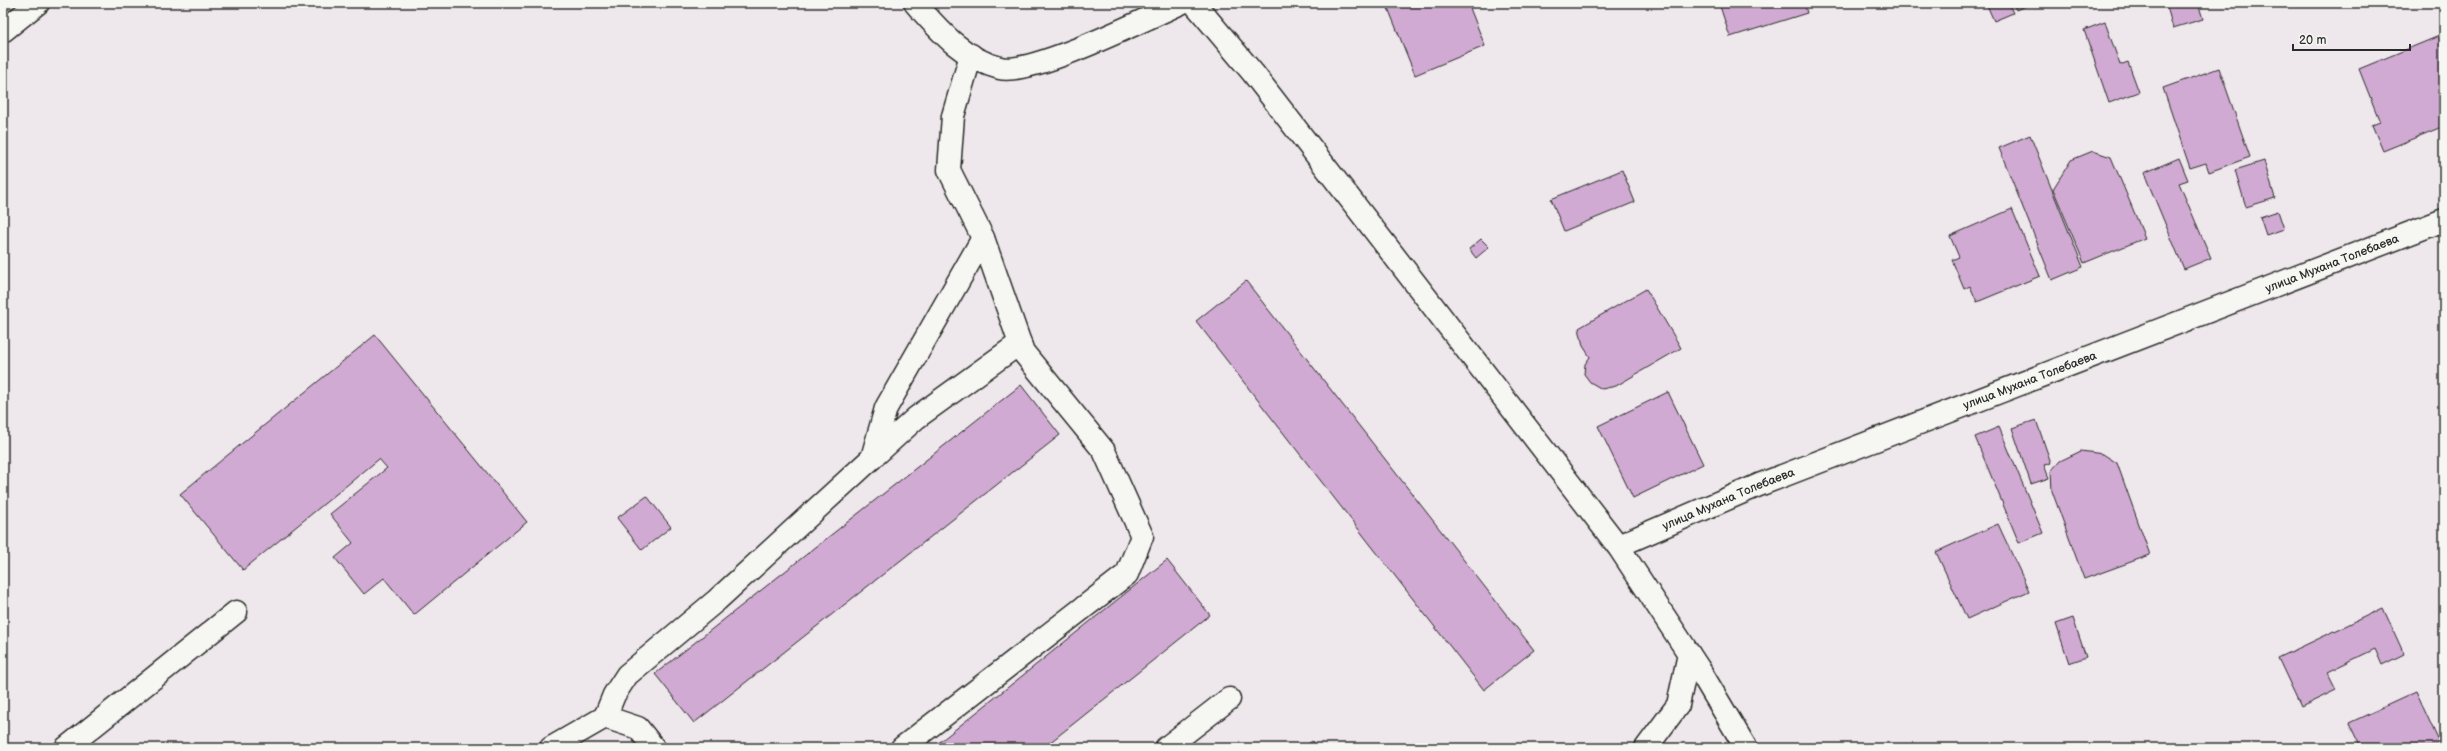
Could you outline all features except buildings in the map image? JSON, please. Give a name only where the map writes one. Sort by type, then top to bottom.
[{"type":"street","points":[[3,30],[38,3]]},
{"type":"street","points":[[915,3],[948,40],[980,61],[1002,69],[1044,63],[1181,3]]},
{"type":"street","points":[[1194,3],[1253,73],[1618,546],[1689,654],[1746,748]]},
{"type":"street","points":[[902,748],[1127,574],[1142,536],[1104,450],[1023,352],[983,238],[949,170],[953,116],[971,55]]},
{"type":"street","name":"улица Мухана Толебаева","points":[[1618,546],[1758,485],[2444,220]]},
{"type":"street","points":[[872,458],[886,408],[983,238]]},
{"type":"street","points":[[552,748],[605,717],[614,695],[627,675],[717,600],[916,418],[1020,343]]},
{"type":"street","points":[[66,748],[236,612]]},
{"type":"street","points":[[1646,748],[1678,705],[1689,654]]},
{"type":"street","points":[[1166,748],[1228,699]]},
{"type":"street","points":[[605,717],[638,728],[654,748]]}]
